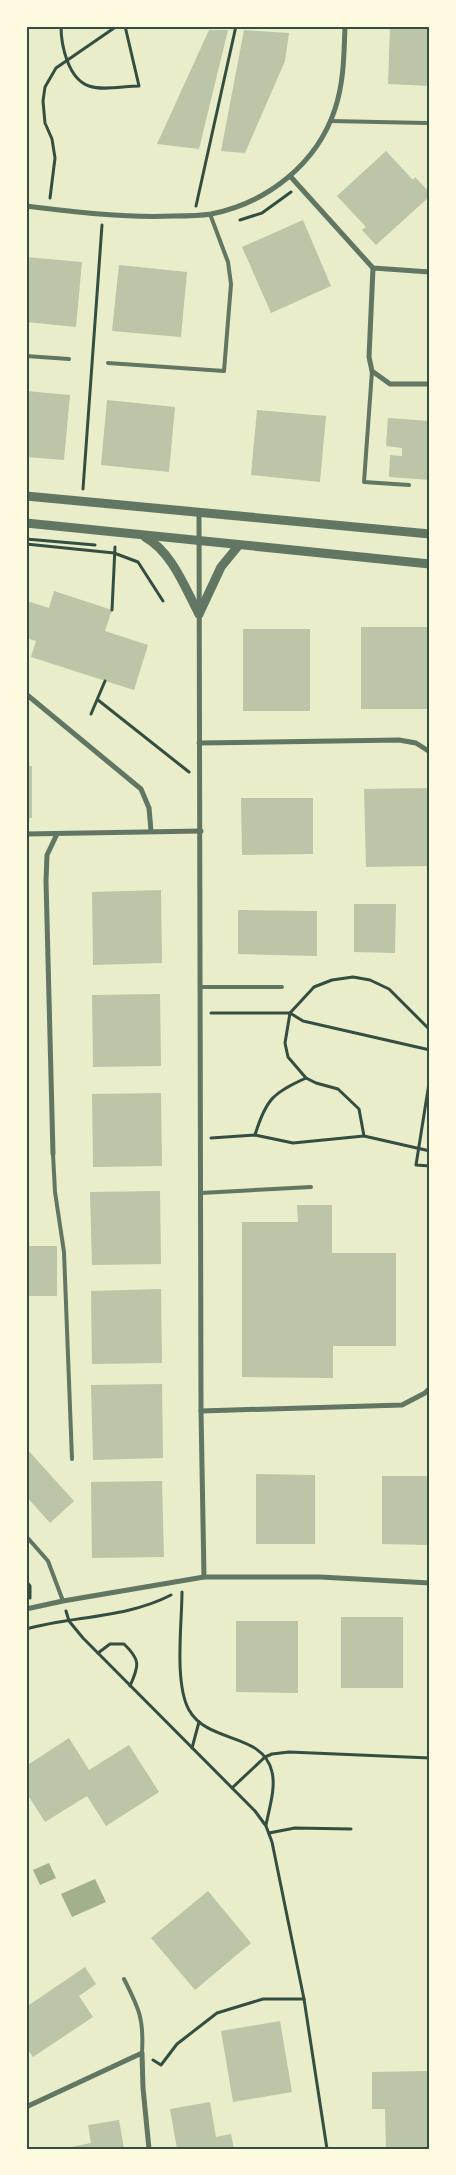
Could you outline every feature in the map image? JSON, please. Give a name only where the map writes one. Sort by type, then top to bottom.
[{"type":"street","points":[[26,206],[103,215],[149,217],[210,214],[255,200],[275,189],[304,162],[330,121],[340,89],[345,26]]},
{"type":"street","points":[[290,176],[373,268],[430,272]]},
{"type":"street","points":[[373,268],[369,357],[372,370],[390,384],[430,384]]},
{"type":"street","points":[[26,496],[430,534]]},
{"type":"street","points":[[200,512],[198,614],[202,987],[201,1411],[204,1577]]},
{"type":"street","points":[[26,523],[430,564]]},
{"type":"street","points":[[141,535],[156,544],[162,551],[198,614]]},
{"type":"street","points":[[198,614],[221,567],[239,545]]},
{"type":"street","points":[[26,694],[141,788],[149,808],[151,831]]},
{"type":"street","points":[[199,742],[399,740],[416,743],[430,752]]},
{"type":"street","points":[[26,834],[201,831]]},
{"type":"street","points":[[53,1154],[46,881],[47,855],[57,834]]},
{"type":"street","points":[[201,1411],[402,1405],[425,1393],[430,1388]]},
{"type":"street","points":[[28,1609],[63,1601],[204,1577],[320,1577],[430,1583]]},
{"type":"street","points":[[26,2107],[142,2053],[143,2088],[149,2149]]},
{"type":"lane","points":[[330,121],[426,123]]},
{"type":"lane","points":[[108,363],[224,372],[231,284],[228,262],[210,214]]},
{"type":"lane","points":[[26,356],[69,359]]},
{"type":"lane","points":[[372,370],[364,482],[409,485]]},
{"type":"lane","points":[[202,987],[282,987]]},
{"type":"lane","points":[[53,1154],[55,1192],[64,1252],[72,1459]]},
{"type":"lane","points":[[201,1193],[311,1187]]},
{"type":"lane","points":[[26,1536],[48,1561],[63,1601]]},
{"type":"lane","points":[[124,1979],[140,2011],[143,2032],[142,2053]]},
{"type":"path","points":[[61,26],[67,61],[78,80],[89,87],[139,86],[125,26]]},
{"type":"path","points":[[49,208],[54,158],[52,139],[45,123],[44,87],[56,68],[117,26]]},
{"type":"path","points":[[194,215],[236,26]]},
{"type":"path","points":[[237,221],[262,213],[299,186]]},
{"type":"path","points":[[83,501],[103,215]]},
{"type":"path","points":[[93,224],[112,225]]},
{"type":"path","points":[[26,544],[114,554],[138,562],[163,601]]},
{"type":"path","points":[[112,610],[115,547]]},
{"type":"path","points":[[91,714],[105,681]]},
{"type":"path","points":[[98,700],[200,781]]},
{"type":"path","points":[[364,1136],[359,1108],[338,1090],[306,1078],[288,1057],[286,1043],[290,1013],[314,987],[332,980],[353,977],[370,980],[389,989],[430,1030]]},
{"type":"path","points":[[202,1013],[290,1013],[303,1021],[430,1050]]},
{"type":"path","points":[[430,1077],[416,1165],[430,1166]]},
{"type":"path","points":[[255,1135],[262,1113],[268,1102],[284,1088],[306,1078]]},
{"type":"path","points":[[201,1139],[255,1135],[293,1143],[364,1136],[430,1151]]},
{"type":"path","points":[[26,1581],[30,1586],[28,1609]]},
{"type":"path","points":[[26,1630],[159,1601],[182,1589],[180,1673],[189,1711],[199,1722],[222,1736],[242,1740],[264,1757],[272,1772],[272,1796],[266,1826]]},
{"type":"path","points":[[63,1601],[69,1621],[98,1654],[255,1811],[266,1826],[272,1842],[304,1999],[326,2149]]},
{"type":"path","points":[[98,1654],[110,1644],[124,1644],[136,1655],[138,1669],[130,1686]]},
{"type":"path","points":[[192,1748],[199,1722]]},
{"type":"path","points":[[232,1788],[264,1757],[272,1754],[289,1752],[430,1758]]},
{"type":"path","points":[[269,1833],[295,1828],[351,1829]]},
{"type":"path","points":[[142,2053],[160,2064],[177,2044],[217,2013],[262,1999],[304,1999]]},
{"type":"shaded area","points":[[49,1863],[56,1878],[40,1885],[33,1870]]},
{"type":"shaded area","points":[[95,1879],[106,1902],[72,1917],[61,1894]]},
{"type":"building","points":[[390,26],[430,26],[430,86],[388,84]]},
{"type":"building","points":[[209,30],[228,30],[199,149],[157,144]]},
{"type":"building","points":[[244,30],[289,33],[285,61],[245,153],[221,151]]},
{"type":"building","points":[[386,151],[413,180],[415,177],[430,193],[430,196],[376,245],[362,230],[366,227],[337,196]]},
{"type":"building","points":[[303,220],[331,286],[271,313],[242,247]]},
{"type":"building","points":[[26,257],[82,262],[76,327],[26,322]]},
{"type":"building","points":[[119,265],[187,272],[181,337],[112,331]]},
{"type":"building","points":[[26,391],[70,395],[64,460],[26,457]]},
{"type":"building","points":[[107,400],[175,407],[169,472],[101,465]]},
{"type":"building","points":[[257,410],[326,416],[320,482],[251,475]]},
{"type":"building","points":[[388,418],[430,421],[430,480],[389,477],[390,455],[402,456],[402,448],[386,446]]},
{"type":"building","points":[[54,591],[112,610],[105,631],[148,645],[134,690],[31,657],[36,641],[26,638],[27,601],[49,608]]},
{"type":"building","points":[[361,627],[428,627],[428,709],[361,709]]},
{"type":"building","points":[[243,629],[310,629],[310,711],[243,711]]},
{"type":"building","points":[[26,766],[32,766],[32,818],[26,818]]},
{"type":"building","points":[[428,788],[429,866],[366,867],[364,789]]},
{"type":"building","points":[[241,798],[313,798],[313,854],[242,855]]},
{"type":"building","points":[[161,890],[162,963],[93,965],[92,892]]},
{"type":"building","points":[[354,904],[396,904],[395,953],[354,952]]},
{"type":"building","points":[[238,910],[317,911],[317,956],[238,954]]},
{"type":"building","points":[[160,994],[161,1066],[93,1067],[92,995]]},
{"type":"building","points":[[161,1093],[162,1166],[93,1167],[92,1094]]},
{"type":"building","points":[[160,1191],[161,1264],[92,1265],[90,1192]]},
{"type":"building","points":[[297,1205],[332,1205],[332,1253],[396,1253],[396,1346],[333,1346],[333,1378],[242,1377],[242,1222],[298,1222]]},
{"type":"building","points":[[26,1246],[57,1246],[57,1296],[26,1296]]},
{"type":"building","points":[[161,1289],[162,1363],[92,1364],[91,1291]]},
{"type":"building","points":[[162,1384],[163,1458],[93,1460],[91,1385]]},
{"type":"building","points":[[26,1448],[74,1501],[50,1523],[26,1496]]},
{"type":"building","points":[[256,1474],[315,1475],[315,1544],[256,1544]]},
{"type":"building","points":[[382,1476],[430,1476],[430,1545],[382,1544]]},
{"type":"building","points":[[162,1481],[164,1557],[92,1558],[91,1482]]},
{"type":"building","points":[[341,1617],[403,1617],[403,1688],[341,1688]]},
{"type":"building","points":[[236,1621],[298,1621],[298,1693],[236,1692]]},
{"type":"building","points":[[69,1738],[89,1770],[129,1745],[159,1792],[106,1826],[87,1796],[45,1822],[26,1792],[26,1766]]},
{"type":"building","points":[[208,1891],[251,1943],[195,1990],[151,1938]]},
{"type":"building","points":[[85,1967],[96,1984],[79,1996],[93,2017],[33,2057],[26,2047],[26,2007]]},
{"type":"building","points":[[280,2021],[292,2092],[233,2102],[221,2031]]},
{"type":"building","points":[[428,2071],[430,2149],[386,2149],[385,2109],[372,2109],[372,2072]]},
{"type":"building","points":[[210,2102],[216,2137],[231,2134],[234,2149],[177,2149],[170,2109]]},
{"type":"building","points":[[119,2120],[124,2149],[61,2149],[91,2143],[88,2125]]}]
